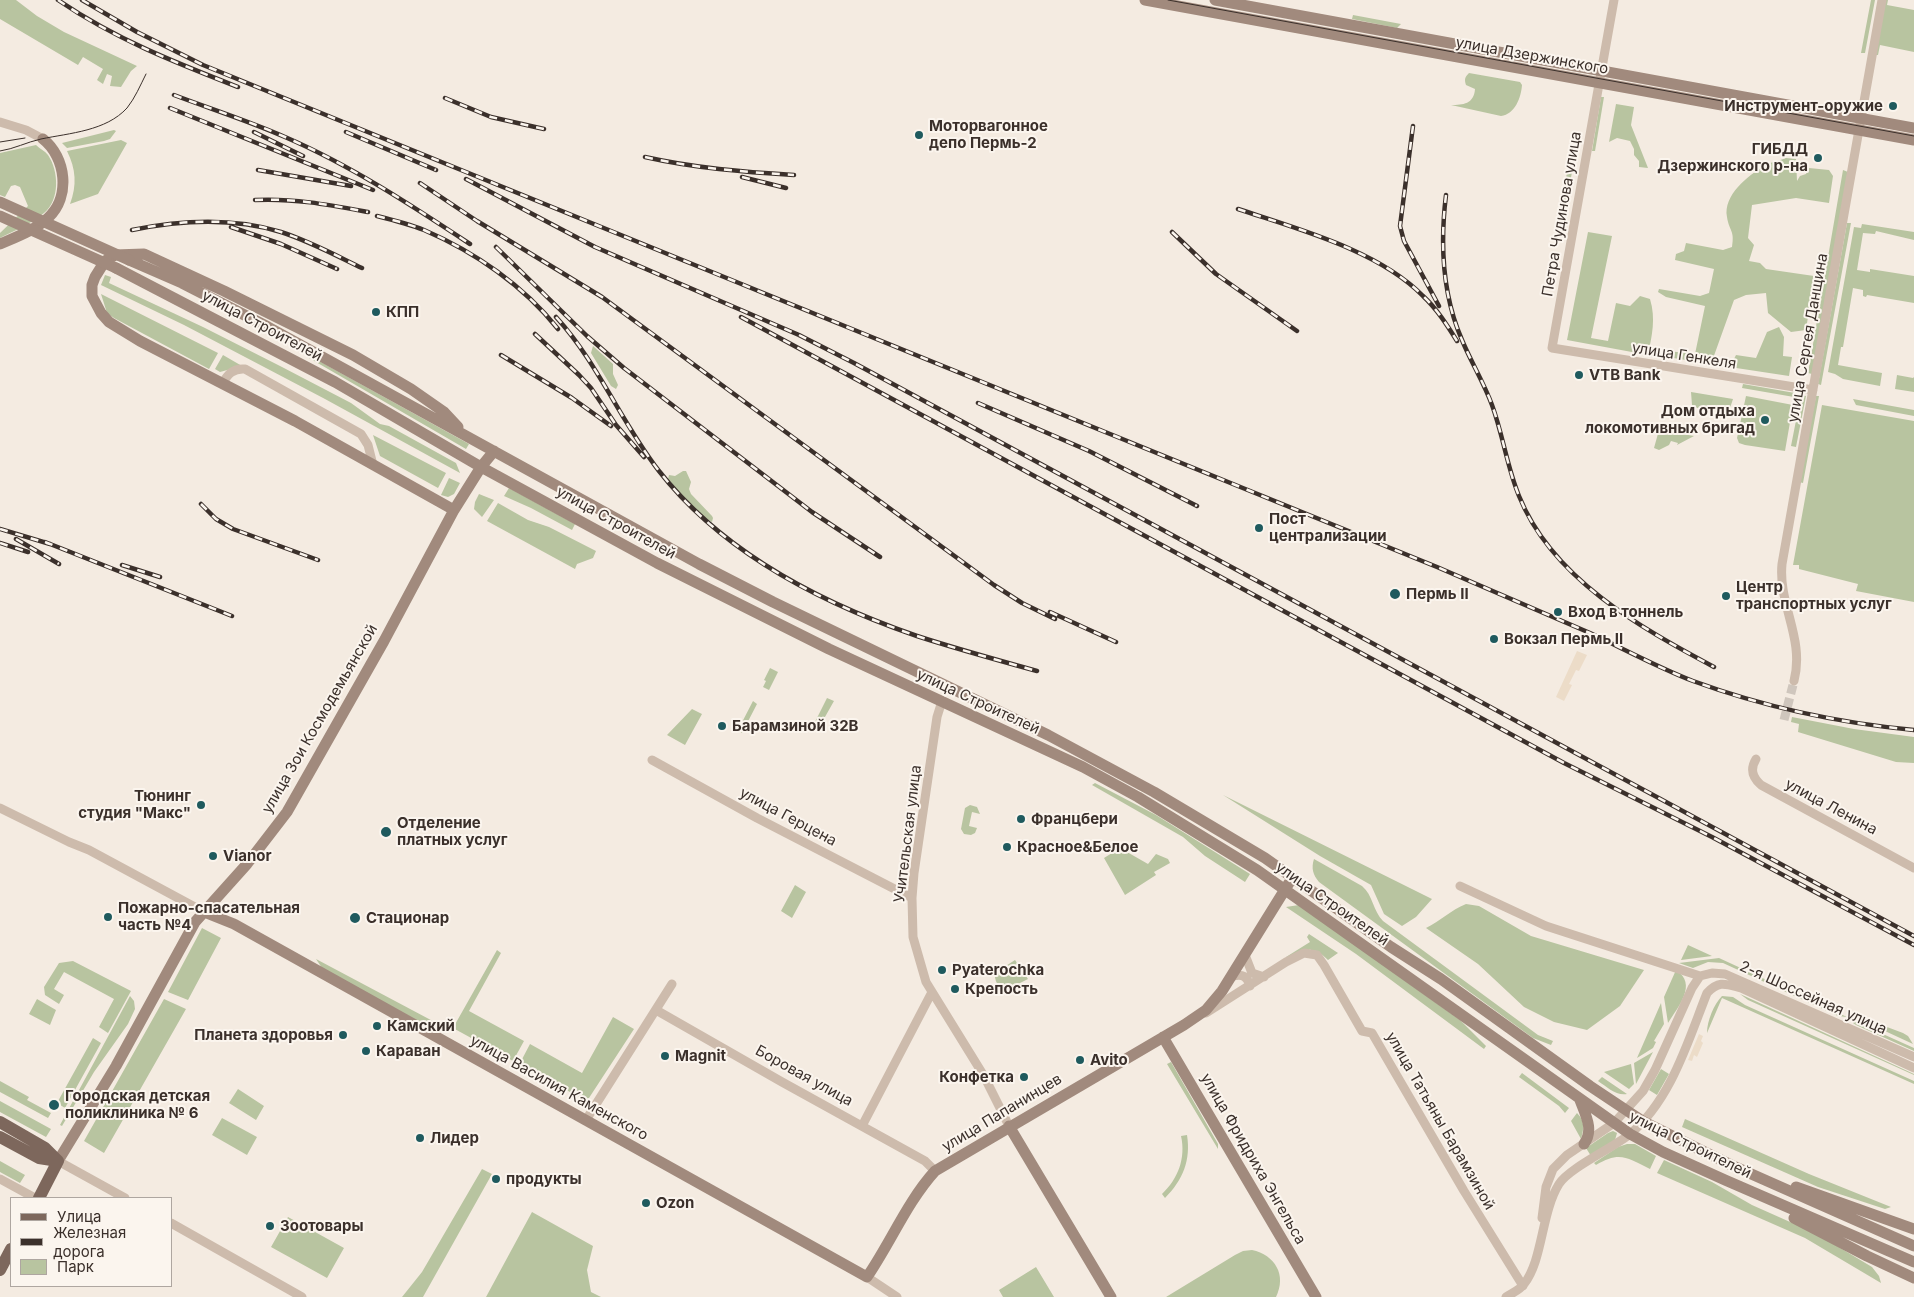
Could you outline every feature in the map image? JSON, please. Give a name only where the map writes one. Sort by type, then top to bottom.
[{"type":"main road","name":"улица Дзержинского","points":[[1145,0],[1598,84],[1914,140]]},
{"type":"main road","name":"улица Дзержинского","points":[[1215,0],[1914,128]]},
{"type":"main road","points":[[0,244],[42,223],[52,214],[58,203],[63,183],[62,168],[53,149],[43,139]]},
{"type":"main road","name":"улица Строителей","points":[[0,202],[182,284],[254,320],[699,564],[788,610],[1048,735],[1095,760],[1201,819],[1292,877],[1644,1122],[1730,1165],[1914,1246]]},
{"type":"main road","name":"улица Строителей","points":[[0,216],[116,268],[335,382],[481,467],[692,581],[829,649],[1082,767],[1138,797],[1286,890],[1630,1134],[1663,1152],[1725,1180],[1914,1262]]},
{"type":"main road","points":[[454,510],[295,422],[140,341],[109,322],[101,314],[92,296],[92,286],[95,277],[105,261],[115,256],[144,254],[353,355],[411,388],[444,412],[466,435]]},
{"type":"main road","name":"улица Зои Космодемьянской","points":[[38,1197],[116,1066],[188,935],[204,912],[254,857],[287,812],[384,641],[454,510],[481,467],[494,451]]},
{"type":"main road","name":"улица Папанинцев","points":[[867,1277],[920,1188],[935,1171],[1163,1037],[1194,1018],[1214,1002],[1233,976],[1286,890],[1292,877]]},
{"type":"main road","name":"улица Василия Каменского","points":[[204,912],[234,924],[867,1277]]},
{"type":"main road","name":"улица Фридриха Энгельса","points":[[1163,1037],[1316,1297]]},
{"type":"main road","points":[[1580,1100],[1590,1132],[1584,1144]]},
{"type":"main road","points":[[0,1122],[45,1148],[58,1161]]},
{"type":"main road","points":[[1009,1126],[1111,1297]]},
{"type":"main road","points":[[0,1136],[39,1158],[58,1161]]},
{"type":"main road","points":[[1730,1165],[1867,1211],[1914,1229]]},
{"type":"main road","points":[[1725,1180],[1867,1256],[1914,1278]]},
{"type":"main road","points":[[0,1270],[10,1251]]},
{"type":"street","name":"Петра Чудинова улица","points":[[1552,348],[1600,70],[1614,0]]},
{"type":"street","name":"улица Сергея Данщина","points":[[1794,681],[1798,665],[1796,643],[1781,573],[1882,0]]},
{"type":"street","points":[[0,122],[26,130],[43,139]]},
{"type":"street","name":"улица Генкеля","points":[[1552,348],[1813,390]]},
{"type":"street","points":[[222,384],[235,370],[245,369],[361,434],[368,445],[373,465]]},
{"type":"street","name":"Учительская улица","points":[[942,701],[937,717],[912,898],[913,938],[926,982],[984,1076],[1009,1126]]},
{"type":"street","name":"улица Ленина","points":[[1756,759],[1753,766],[1753,774],[1760,785],[1914,868]]},
{"type":"street","name":"улица Герцена","points":[[652,760],[757,818],[912,898]]},
{"type":"street","points":[[0,808],[68,842],[89,850],[204,912]]},
{"type":"street","points":[[1460,886],[1546,926],[1700,976],[1692,988],[1655,1070],[1643,1091],[1614,1123],[1559,1161],[1553,1169],[1544,1198],[1541,1234]]},
{"type":"street","name":"улица Папанинцев","points":[[1194,1018],[1208,1013],[1286,962],[1304,953],[1311,953]]},
{"type":"street","name":"улица Татьяны Барамзиной","points":[[1311,953],[1317,955],[1324,965],[1362,1031],[1372,1033],[1464,1191],[1523,1286]]},
{"type":"street","points":[[1245,955],[1249,969],[1264,977]]},
{"type":"street","name":"2-я Шоссейная улица","points":[[1700,976],[1712,973],[1724,974],[1914,1057]]},
{"type":"street","points":[[1233,976],[1244,976],[1248,979],[1250,986]]},
{"type":"street","points":[[1506,1297],[1523,1286],[1532,1270],[1546,1216],[1560,1182],[1572,1171],[1630,1134],[1652,1112],[1672,1077],[1707,993],[1714,985],[1725,983],[1741,988],[1914,1068]]},
{"type":"street","points":[[586,1120],[672,984]]},
{"type":"street","points":[[862,1126],[932,992]]},
{"type":"street","name":"Боровая улица","points":[[656,1010],[925,1161],[935,1171]]},
{"type":"street","points":[[58,1161],[123,1197]]},
{"type":"street","points":[[0,1179],[35,1197]]},
{"type":"street","points":[[172,1224],[302,1297]]},
{"type":"street","name":"улица Василия Каменского","points":[[867,1277],[897,1297]]},
{"type":"green space","points":[[0,0],[16,0],[37,16],[64,32],[137,66],[131,71],[121,87],[110,86],[112,76],[107,74],[103,84],[97,80],[103,69],[83,57],[78,65],[0,19]]},
{"type":"green space","points":[[1871,0],[1875,0],[1865,53],[1861,53]]},
{"type":"green space","points":[[1885,0],[1888,0],[1887,5],[1914,10],[1914,52],[1880,45],[1878,55],[1875,55]]},
{"type":"green space","points":[[1353,15],[1401,24],[1397,28],[1352,19]]},
{"type":"green space","points":[[1469,73],[1520,82],[1522,85],[1520,95],[1514,109],[1501,116],[1451,105],[1464,104],[1473,98],[1475,89],[1466,85],[1465,81]]},
{"type":"green space","points":[[1601,97],[1604,97],[1595,151],[1592,151]]},
{"type":"green space","points":[[1616,104],[1634,107],[1631,125],[1648,168],[1639,167],[1639,161],[1634,155],[1634,149],[1630,141],[1617,138],[1609,142]]},
{"type":"green space","points":[[116,131],[110,139],[104,141],[67,148],[62,143]]},
{"type":"green space","points":[[121,140],[127,143],[98,194],[70,204],[74,190],[74,177],[67,151]]},
{"type":"green space","points":[[36,145],[48,155],[52,162],[56,177],[53,201],[39,217],[0,238],[0,233],[28,206],[20,187],[15,185],[11,186],[5,197],[0,195],[0,153]]},
{"type":"green space","points":[[1570,154],[1575,156],[1567,199],[1561,209]]},
{"type":"green space","points":[[1786,158],[1796,159],[1797,181],[1800,176],[1806,174],[1809,168],[1829,170],[1833,176],[1829,203],[1796,198],[1752,205],[1748,238],[1754,245],[1749,261],[1760,263],[1766,269],[1814,276],[1806,330],[1791,332],[1768,313],[1766,293],[1746,295],[1734,300],[1711,364],[1667,357],[1668,351],[1695,354],[1705,306],[1666,297],[1658,292],[1659,289],[1700,296],[1709,293],[1714,269],[1675,260],[1676,254],[1684,251],[1686,243],[1723,250],[1732,247],[1733,237],[1728,222],[1727,209],[1733,194],[1744,181],[1758,170],[1769,163]]},
{"type":"green space","points":[[1843,170],[1848,172],[1812,374],[1808,373]]},
{"type":"green space","points":[[1847,223],[1851,223],[1821,385],[1818,384]]},
{"type":"green space","points":[[1862,224],[1914,232],[1914,240],[1876,231],[1875,234],[1863,233],[1857,270],[1870,272],[1870,269],[1914,276],[1914,303],[1867,295],[1866,297],[1863,296],[1863,290],[1853,288],[1838,365],[1882,373],[1880,386],[1843,379],[1828,372],[1854,227],[1861,228]]},
{"type":"green space","points":[[1588,232],[1612,236],[1591,338],[1608,341],[1616,303],[1630,306],[1640,296],[1650,299],[1653,313],[1653,327],[1648,355],[1567,340]]},
{"type":"green space","points":[[105,275],[111,277],[109,283],[203,327],[351,403],[380,424],[389,426],[456,463],[460,473],[184,325],[101,285]]},
{"type":"green space","points":[[101,294],[218,353],[209,369],[114,318],[107,313]]},
{"type":"green space","points":[[1779,327],[1784,337],[1783,356],[1792,357],[1789,376],[1723,366],[1724,362],[1732,363],[1736,355],[1756,358],[1767,332]]},
{"type":"green space","points":[[593,346],[613,364],[613,374],[618,385],[616,389],[611,386],[591,353]]},
{"type":"green space","points":[[223,355],[242,366],[220,372],[215,369]]},
{"type":"green space","points":[[310,356],[469,444],[466,449],[309,358]]},
{"type":"green space","points":[[1897,375],[1914,377],[1914,392],[1895,389]]},
{"type":"green space","points":[[1743,384],[1795,393],[1794,397],[1742,388]]},
{"type":"green space","points":[[1691,392],[1733,399],[1730,408],[1724,412],[1701,410],[1692,405]]},
{"type":"green space","points":[[1801,395],[1806,396],[1796,447],[1791,446]]},
{"type":"green space","points":[[1746,396],[1793,405],[1785,451],[1739,443],[1737,438]]},
{"type":"green space","points":[[1816,396],[1819,396],[1803,483],[1799,482]]},
{"type":"green space","points":[[1853,399],[1914,410],[1914,416],[1856,405]]},
{"type":"green space","points":[[1822,405],[1914,421],[1914,602],[1856,591],[1858,584],[1799,569],[1799,565],[1793,565]]},
{"type":"green space","points":[[1659,430],[1694,436],[1677,445],[1678,443],[1671,441],[1669,445],[1659,450],[1654,448]]},
{"type":"green space","points":[[373,435],[446,473],[438,488],[380,456]]},
{"type":"green space","points":[[686,471],[691,482],[689,489],[691,494],[712,516],[712,522],[693,508],[668,479],[669,475],[675,476]]},
{"type":"green space","points":[[449,478],[460,483],[454,494],[448,497],[441,495]]},
{"type":"green space","points":[[509,488],[575,524],[572,530],[504,496]]},
{"type":"green space","points":[[479,494],[494,500],[482,517],[474,509]]},
{"type":"green space","points":[[498,503],[528,520],[549,527],[596,551],[593,558],[577,564],[575,569],[487,521]]},
{"type":"green space","points":[[770,668],[778,672],[769,690],[763,687]]},
{"type":"green space","points":[[827,698],[834,701],[821,724],[816,728],[813,726]]},
{"type":"green space","points":[[753,701],[757,704],[742,733],[738,730]]},
{"type":"green space","points":[[692,709],[702,714],[685,745],[667,735]]},
{"type":"green space","points":[[1792,717],[1854,729],[1914,737],[1914,763],[1896,762],[1798,732],[1799,724],[1791,722]]},
{"type":"green space","points":[[1095,783],[1156,815],[1250,874],[1245,882],[1205,856],[1183,837],[1092,785]]},
{"type":"green space","points":[[1223,795],[1432,899],[1416,917],[1402,926],[1384,914],[1371,885],[1320,856]]},
{"type":"green space","points":[[970,805],[977,807],[980,814],[972,812],[969,826],[977,828],[975,833],[971,835],[964,834],[961,829],[965,808]]},
{"type":"green space","points":[[1120,848],[1148,864],[1156,854],[1168,859],[1170,863],[1154,872],[1156,875],[1125,895],[1104,858]]},
{"type":"green space","points":[[1314,859],[1362,886],[1369,894],[1377,913],[1383,921],[1538,1035],[1553,1041],[1551,1045],[1533,1038],[1319,882],[1313,871]]},
{"type":"green space","points":[[795,885],[806,892],[792,918],[781,911]]},
{"type":"green space","points":[[1466,904],[1479,906],[1531,936],[1644,970],[1620,1006],[1587,1030],[1554,1022],[1524,1007],[1478,964],[1426,928]]},
{"type":"green space","points":[[1299,905],[1460,1020],[1486,1046],[1484,1049],[1356,954],[1286,907]]},
{"type":"green space","points":[[202,928],[221,938],[188,1000],[168,992]]},
{"type":"green space","points":[[1309,934],[1338,953],[1328,960],[1313,950],[1308,950],[1288,959],[1286,957],[1310,942],[1307,937]]},
{"type":"green space","points":[[1688,945],[1712,956],[1681,960]]},
{"type":"green space","points":[[497,950],[501,953],[469,1011],[524,1041],[513,1061],[453,1028]]},
{"type":"green space","points":[[1719,958],[1847,1017],[1838,1016],[1723,963],[1708,962],[1693,968],[1679,963]]},
{"type":"green space","points":[[316,959],[444,1027],[436,1031],[322,968]]},
{"type":"green space","points":[[1015,960],[1028,979],[1006,990],[997,983],[995,973]]},
{"type":"green space","points":[[73,961],[131,991],[108,1033],[99,1027],[114,999],[64,972],[54,989],[64,995],[59,1004],[45,995],[44,987],[59,963]]},
{"type":"green space","points":[[1676,970],[1682,976],[1686,989],[1681,1003],[1668,1023],[1664,997]]},
{"type":"green space","points":[[1740,994],[1914,1074],[1914,1075],[1748,1000]]},
{"type":"green space","points":[[130,996],[134,1001],[135,1009],[128,1024],[94,1072],[62,1126],[60,1125]]},
{"type":"green space","points":[[1722,996],[1733,997],[1745,1005],[1914,1081],[1914,1084],[1722,998],[1707,1033],[1708,1023],[1716,1003]]},
{"type":"green space","points":[[37,999],[56,1010],[50,1025],[29,1014]]},
{"type":"green space","points":[[164,999],[186,1009],[104,1153],[84,1141]]},
{"type":"green space","points":[[1661,1003],[1664,1024],[1654,1041],[1656,1042],[1653,1048],[1637,1058]]},
{"type":"green space","points":[[613,1017],[634,1029],[587,1101],[519,1065],[530,1044],[582,1073]]},
{"type":"green space","points":[[1863,1018],[1903,1033],[1908,1036],[1913,1044],[1859,1019]]},
{"type":"green space","points":[[1854,1021],[1914,1048],[1914,1051],[1856,1025],[1853,1023]]},
{"type":"green space","points":[[93,1038],[101,1043],[65,1108],[57,1103]]},
{"type":"green space","points":[[1653,1052],[1636,1084],[1634,1063]]},
{"type":"green space","points":[[1171,1062],[1218,1144],[1218,1149],[1167,1064]]},
{"type":"green space","points":[[1631,1064],[1634,1084],[1629,1089],[1604,1072]]},
{"type":"green space","points":[[1661,1069],[1669,1074],[1657,1095],[1649,1090]]},
{"type":"green space","points":[[1522,1073],[1569,1108],[1565,1113],[1559,1106],[1519,1077]]},
{"type":"green space","points":[[1602,1077],[1627,1094],[1619,1094],[1608,1088],[1598,1081]]},
{"type":"green space","points":[[0,1081],[29,1097],[27,1100],[51,1113],[48,1118],[0,1092]]},
{"type":"green space","points":[[238,1089],[264,1106],[256,1120],[229,1103]]},
{"type":"green space","points":[[0,1101],[51,1129],[46,1137],[0,1112]]},
{"type":"green space","points":[[1577,1113],[1583,1125],[1581,1139],[1571,1121]]},
{"type":"green space","points":[[222,1118],[257,1137],[247,1155],[212,1135]]},
{"type":"green space","points":[[1685,1119],[1809,1174],[1891,1207],[1885,1209],[1818,1187],[1682,1127]]},
{"type":"green space","points":[[1613,1131],[1617,1133],[1615,1140],[1591,1156],[1586,1148]]},
{"type":"green space","points":[[1187,1135],[1187,1161],[1177,1184],[1165,1198],[1162,1194],[1172,1182],[1179,1168],[1182,1152],[1181,1136]]},
{"type":"green space","points":[[1635,1144],[1656,1156],[1650,1169],[1623,1157],[1611,1158],[1596,1165],[1594,1163],[1618,1147]]},
{"type":"green space","points":[[1664,1160],[1712,1182],[1752,1205],[1817,1234],[1872,1267],[1879,1276],[1881,1283],[1805,1238],[1657,1173]]},
{"type":"green space","points":[[0,1161],[25,1175],[20,1183],[0,1172]]},
{"type":"green space","points":[[482,1169],[492,1174],[423,1297],[402,1297],[422,1272]]},
{"type":"green space","points":[[532,1212],[593,1246],[587,1270],[591,1292],[601,1297],[486,1297]]},
{"type":"green space","points":[[288,1217],[344,1248],[327,1278],[271,1247]]},
{"type":"green space","points":[[1252,1250],[1267,1256],[1277,1267],[1280,1281],[1276,1297],[1166,1297],[1235,1255],[1243,1251]]},
{"type":"green space","points":[[1036,1267],[1054,1297],[1003,1297],[999,1290]]},
{"type":"shaded area","points":[[1577,651],[1587,655],[1579,671],[1576,670],[1569,684],[1572,685],[1564,701],[1556,697]]},
{"type":"shaded area","points":[[1699,1034],[1703,1036],[1701,1041],[1703,1043],[1697,1057],[1694,1055],[1692,1061],[1688,1060]]},
{"type":"tunnel","points":[[1784,720],[1794,681]]},
{"type":"tram line","points":[[1168,0],[1914,136]]},
{"type":"tram line","points":[[0,151],[41,139],[87,130],[109,122],[127,108],[146,74]]},
{"type":"tram line","points":[[0,142],[25,138]]},
{"type":"railway","points":[[58,0],[101,27],[123,38],[168,59],[238,87]]},
{"type":"railway","points":[[82,0],[137,32],[203,65],[1437,567],[1590,633],[1693,681],[1747,699],[1802,713],[1914,730]]},
{"type":"railway","points":[[174,95],[285,137],[333,160],[380,186],[470,244]]},
{"type":"railway","points":[[445,98],[491,117],[544,129]]},
{"type":"railway","points":[[170,108],[373,190]]},
{"type":"railway","points":[[1413,126],[1400,226],[1404,241],[1439,306]]},
{"type":"railway","points":[[254,132],[303,156]]},
{"type":"railway","points":[[346,132],[436,170]]},
{"type":"railway","points":[[645,157],[719,169],[794,175]]},
{"type":"railway","points":[[258,170],[351,186]]},
{"type":"railway","points":[[742,177],[786,188]]},
{"type":"railway","points":[[466,179],[595,247],[799,335],[854,363],[1914,936]]},
{"type":"railway","points":[[420,183],[477,221],[602,297],[994,585],[1022,603],[1055,619]]},
{"type":"railway","points":[[1446,195],[1443,250],[1450,305],[1462,340],[1492,405],[1519,496],[1534,525],[1553,552],[1575,576],[1601,597],[1657,635],[1714,667]]},
{"type":"railway","points":[[255,200],[298,201],[368,212]]},
{"type":"railway","points":[[1238,209],[1311,233],[1383,266],[1405,280],[1428,301],[1442,317],[1457,341]]},
{"type":"railway","points":[[377,216],[424,230],[480,260],[530,298],[558,329]]},
{"type":"railway","points":[[132,230],[188,222],[225,222],[263,227],[322,248],[362,268]]},
{"type":"railway","points":[[231,227],[281,244],[337,269]]},
{"type":"railway","points":[[1172,232],[1216,274],[1297,331]]},
{"type":"railway","points":[[496,247],[587,336],[624,368],[812,512],[880,557]]},
{"type":"railway","points":[[556,317],[597,373],[645,452],[659,471],[713,527],[743,551],[810,591],[881,623],[932,641],[1037,671]]},
{"type":"railway","points":[[741,317],[1564,763],[1712,837],[1914,945]]},
{"type":"railway","points":[[535,334],[591,388],[616,425],[644,457]]},
{"type":"railway","points":[[501,355],[572,398],[611,426]]},
{"type":"railway","points":[[978,403],[1089,451],[1197,506]]},
{"type":"railway","points":[[201,504],[216,519],[233,529],[318,560]]},
{"type":"railway","points":[[0,529],[50,544]]},
{"type":"railway","points":[[16,539],[59,564]]},
{"type":"railway","points":[[45,542],[232,616]]},
{"type":"railway","points":[[0,543],[28,552]]},
{"type":"railway","points":[[122,565],[160,577]]},
{"type":"railway","points":[[1050,612],[1116,642]]},
{"type":"place","name":"Инструмент-оружие","points":[[1893,106]]},
{"type":"place","name":"Моторвагонное депо Пермь-2","points":[[919,135]]},
{"type":"place","name":"ГИБДД Дзержинского р-на","points":[[1818,158]]},
{"type":"place","name":"КПП","points":[[376,312]]},
{"type":"place","name":"VTB Bank","points":[[1579,375]]},
{"type":"place","name":"Дом отдыха локомотивных бригад","points":[[1765,420]]},
{"type":"place","name":"Пост централизации","points":[[1259,528]]},
{"type":"place","name":"Пермь II","points":[[1395,594]]},
{"type":"place","name":"Центр транспортных услуг","points":[[1726,596]]},
{"type":"place","name":"Вход в тоннель","points":[[1558,612]]},
{"type":"place","name":"Вокзал Пермь II","points":[[1494,639]]},
{"type":"place","name":"Барамзиной 32В","points":[[722,726]]},
{"type":"place","name":"Тюнинг студия \"Макс\"","points":[[201,805]]},
{"type":"place","name":"Францбери","points":[[1021,819]]},
{"type":"place","name":"Отделение платных услуг","points":[[386,832]]},
{"type":"place","name":"Красное&Белое","points":[[1007,847]]},
{"type":"place","name":"Vianor","points":[[213,856]]},
{"type":"place","name":"Пожарно-спасательная часть №4","points":[[108,917]]},
{"type":"place","name":"Стационар","points":[[355,918]]},
{"type":"place","name":"Pyaterochka","points":[[942,970]]},
{"type":"place","name":"Крепость","points":[[955,989]]},
{"type":"place","name":"Камский","points":[[377,1026]]},
{"type":"place","name":"Планета здоровья","points":[[343,1035]]},
{"type":"place","name":"Караван","points":[[366,1051]]},
{"type":"place","name":"Magnit","points":[[665,1056]]},
{"type":"place","name":"Avito","points":[[1080,1060]]},
{"type":"place","name":"Конфетка","points":[[1024,1077]]},
{"type":"place","name":"Городская детская поликлиника № 6","points":[[54,1105]]},
{"type":"place","name":"Лидер","points":[[420,1138]]},
{"type":"place","name":"продукты","points":[[496,1179]]},
{"type":"place","name":"Ozon","points":[[646,1203]]},
{"type":"place","name":"Зоотовары","points":[[270,1226]]}]
